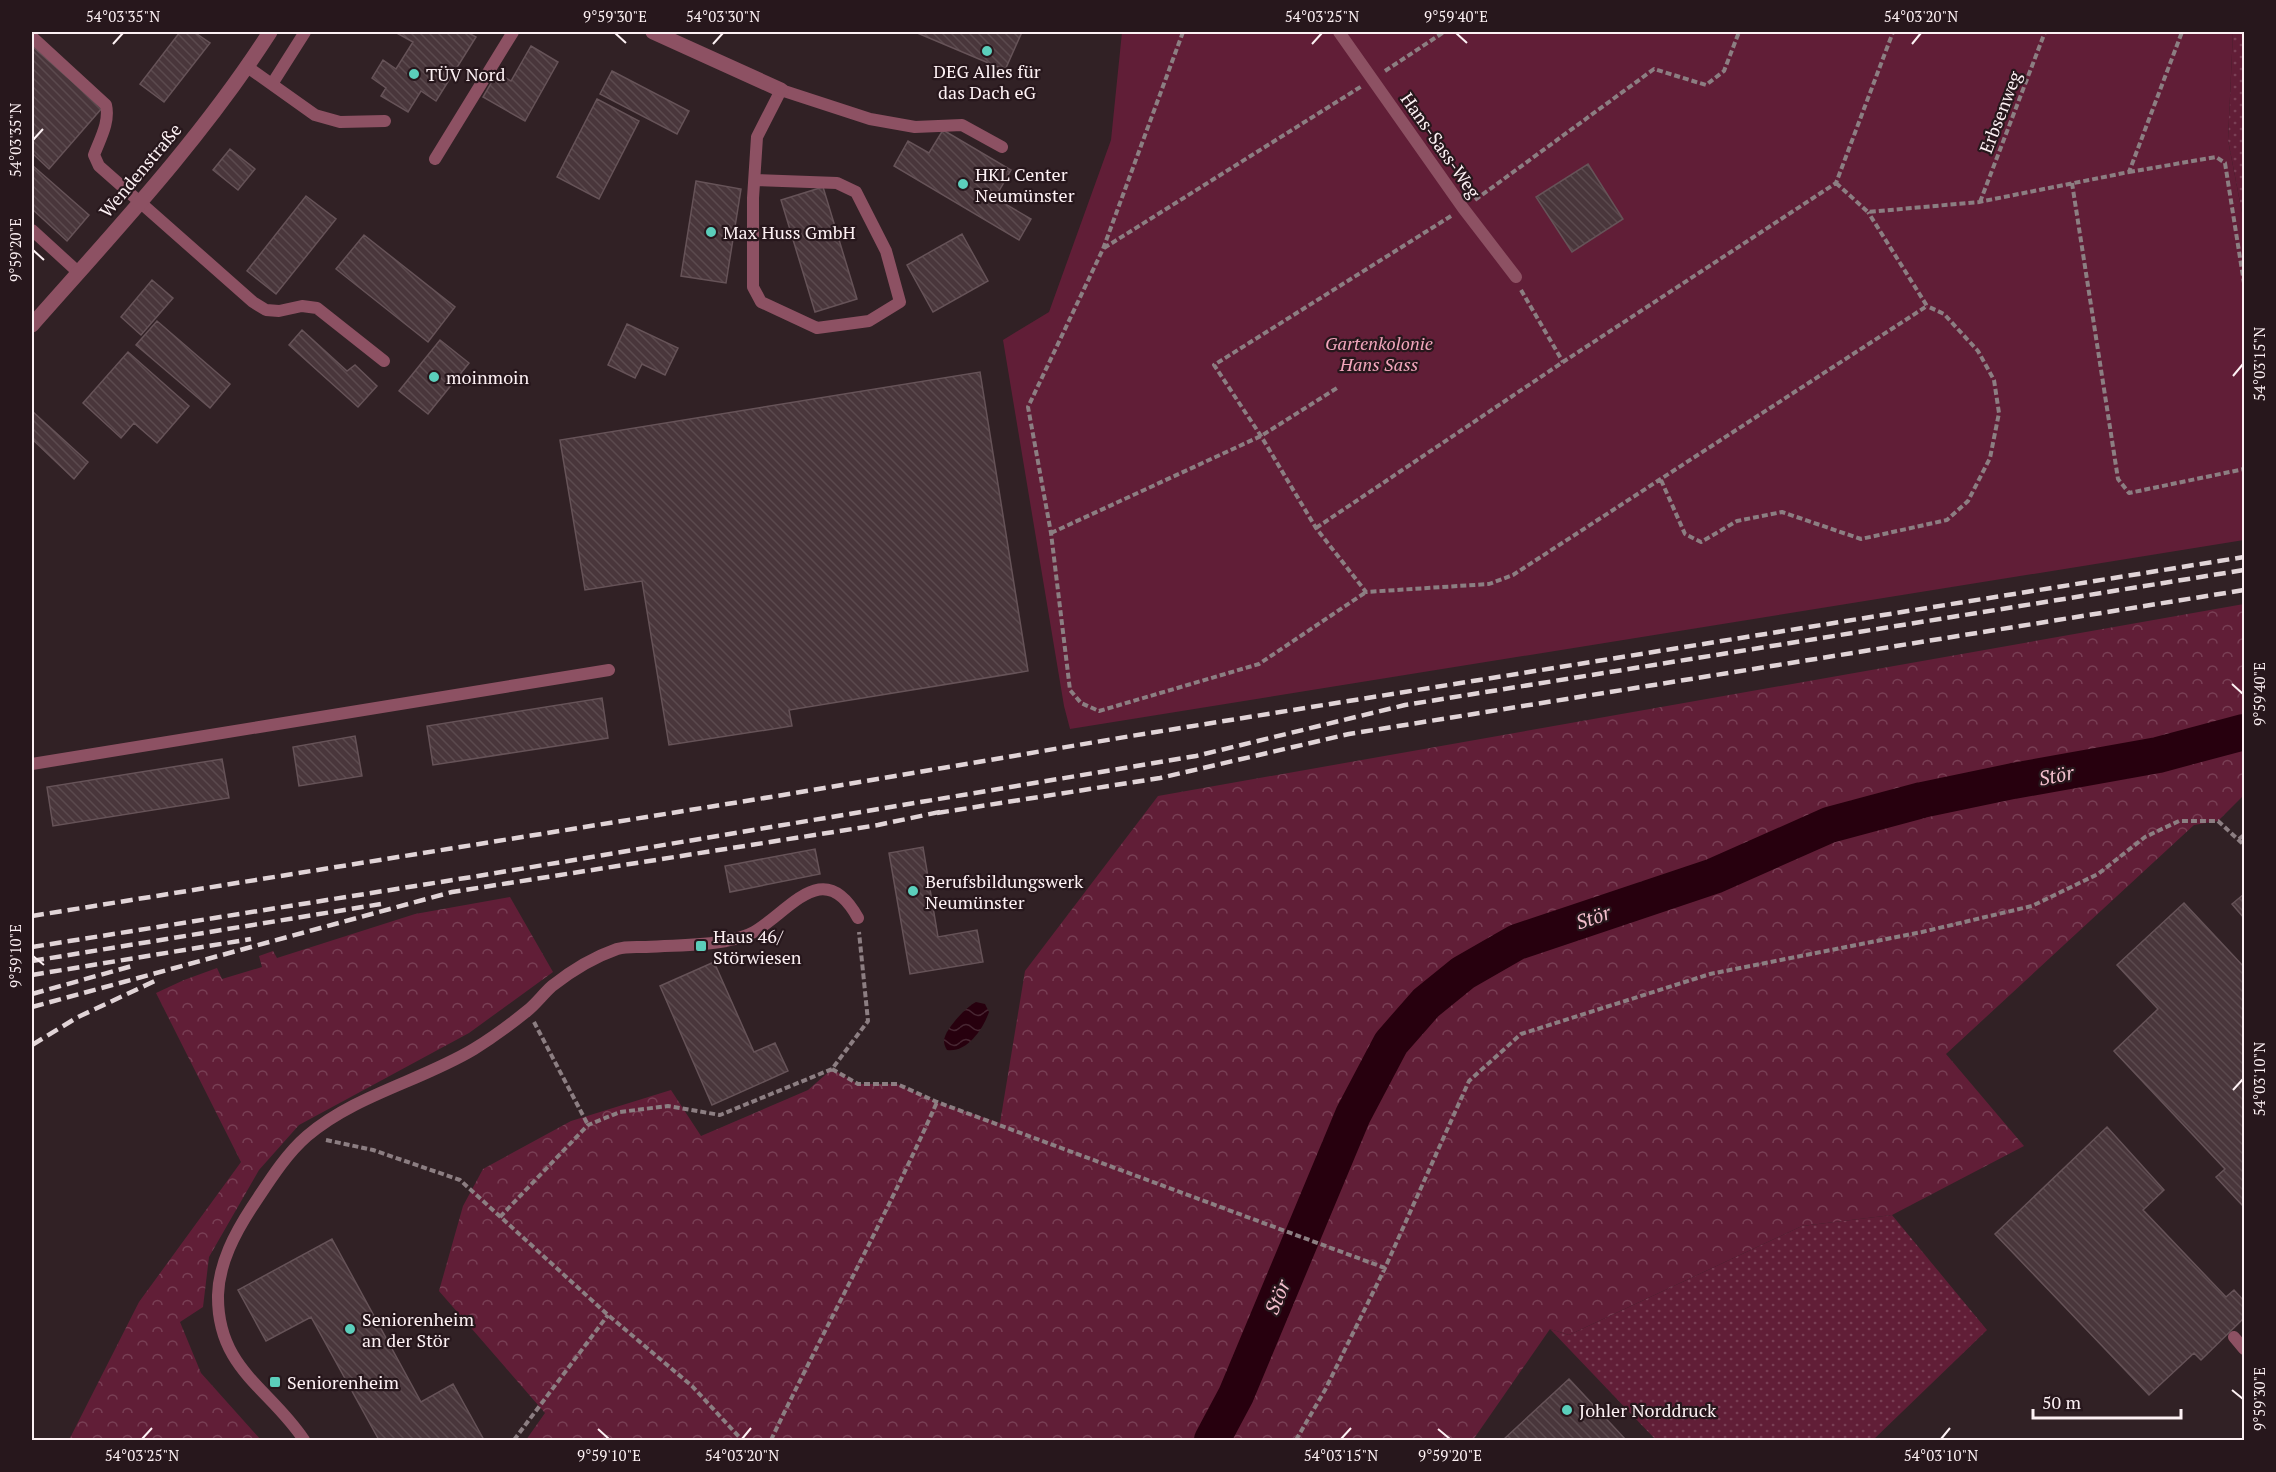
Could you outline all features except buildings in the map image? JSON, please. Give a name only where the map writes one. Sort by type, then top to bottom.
[{"type":"street","name":"Wendenstraße","points":[[32,325],[141,202],[270,32]]},
{"type":"street","points":[[653,32],[781,90]]},
{"type":"lane","points":[[272,84],[305,32]]},
{"type":"lane","points":[[435,159],[513,32]]},
{"type":"lane","name":"Hans-Sass-Weg","points":[[1340,32],[1463,208],[1516,277]]},
{"type":"lane","points":[[32,37],[106,105],[105,124],[93,155],[99,166],[253,302],[266,310],[279,311],[302,306],[317,308],[384,361]]},
{"type":"lane","points":[[246,66],[315,115],[340,122],[385,121]]},
{"type":"lane","points":[[754,180],[837,183],[856,192],[886,251],[900,302],[869,321],[817,328],[761,302],[753,287],[754,180],[757,136],[781,90],[870,119],[915,127],[962,125],[1002,147]]},
{"type":"lane","points":[[32,230],[78,272]]},
{"type":"lane","points":[[32,764],[609,670]]},
{"type":"lane","points":[[304,1440],[297,1429],[243,1372],[229,1348],[222,1326],[218,1295],[224,1260],[242,1224],[271,1178],[306,1137],[336,1115],[474,1049],[528,1011],[551,987],[583,965],[619,949],[728,941],[753,933],[804,893],[821,889],[836,893],[850,903],[858,918]]},
{"type":"lane","points":[[2234,1337],[2244,1349]]},
{"type":"path","points":[[1183,32],[1103,249],[1028,406],[1051,533],[1070,690],[1081,703],[1099,711],[1259,664],[1366,592],[1489,584],[1513,575],[1928,306]]},
{"type":"path","points":[[1103,249],[1372,80],[1444,32]]},
{"type":"path","points":[[1366,592],[1316,528],[1261,436],[1214,365],[1463,208],[1654,69],[1706,85],[1724,71],[1739,32]]},
{"type":"path","points":[[1316,528],[1836,183],[1893,32]]},
{"type":"path","name":"Erbsenweg","points":[[1980,202],[2045,32]]},
{"type":"path","points":[[2129,172],[2182,32]]},
{"type":"path","points":[[1868,212],[1980,202],[2129,172],[2216,158],[2225,163],[2244,283]]},
{"type":"path","points":[[1661,480],[1685,534],[1701,542],[1737,521],[1782,512],[1861,539],[1947,520],[1968,501],[1990,458],[2000,412],[1994,380],[1978,351],[1944,314],[1928,306],[1868,212],[1836,183]]},
{"type":"path","points":[[2072,183],[2118,479],[2129,493],[2244,469]]},
{"type":"path","points":[[1516,277],[1524,297],[1563,362]]},
{"type":"path","points":[[1051,533],[1261,436],[1336,388]]},
{"type":"path","points":[[1296,1440],[1325,1390],[1385,1268],[1469,1081],[1521,1034],[1710,974],[1922,932],[2032,906],[2098,874],[2145,837],[2179,821],[2218,821],[2244,845]]},
{"type":"path","points":[[2239,839],[2244,835]]},
{"type":"path","points":[[500,1217],[588,1125],[620,1112],[668,1106],[720,1115],[832,1069],[868,1021],[858,918]]},
{"type":"path","points":[[528,1011],[588,1125]]},
{"type":"path","points":[[832,1069],[858,1084],[897,1084],[937,1102],[1385,1268]]},
{"type":"path","points":[[771,1440],[910,1162],[937,1102]]},
{"type":"path","points":[[306,1137],[338,1141],[373,1150],[460,1180],[608,1315],[692,1386],[742,1440]]},
{"type":"path","points":[[514,1440],[608,1315]]},
{"type":"green space","name":"Gartenkolonie Hans Sass","points":[[1122,32],[2233,32],[2228,140],[2244,223],[2244,540],[1070,729],[1064,706],[1003,340],[1049,312],[1111,140]]},
{"type":"green space","points":[[2233,32],[2244,32],[2244,223],[2228,140]]},
{"type":"green space","points":[[2244,604],[2244,795],[2218,821],[2194,825],[1946,1054],[2024,1146],[1892,1215],[1802,1226],[1569,1335],[1550,1329],[1473,1440],[526,1440],[545,1413],[439,1291],[463,1206],[483,1169],[571,1121],[671,1090],[701,1136],[808,1090],[832,1069],[858,1084],[897,1084],[937,1102],[1000,1123],[1025,971],[1158,796]]},
{"type":"green space","points":[[510,897],[553,972],[469,1033],[299,1125],[259,1170],[209,1257],[203,1307],[180,1322],[201,1373],[261,1440],[69,1440],[139,1302],[241,1162],[156,993],[217,968],[222,979],[262,967],[259,956],[273,951],[277,958],[415,914]]},
{"type":"green space","points":[[1892,1215],[1987,1330],[1873,1440],[1656,1440],[1550,1329],[1569,1335],[1802,1226]]},
{"type":"water","points":[[976,1002],[985,1004],[989,1012],[983,1026],[961,1048],[947,1050],[944,1041],[948,1031],[962,1013]]},
{"type":"waterway","name":"Stör","points":[[1212,1440],[1236,1395],[1353,1115],[1391,1043],[1426,1003],[1463,973],[1517,942],[1714,876],[1829,825],[1922,800],[2158,755],[2244,732]]},
{"type":"railway","points":[[32,916],[2244,557]]},
{"type":"railway","points":[[32,947],[478,876],[1196,756],[1405,705],[2244,570]]},
{"type":"railway","points":[[937,813],[1160,778],[1349,734],[2244,590]]},
{"type":"railway","points":[[32,1007],[452,892],[878,825],[944,811]]},
{"type":"railway","points":[[32,961],[381,904]]},
{"type":"railway","points":[[32,975],[251,939]]},
{"type":"railway","points":[[32,994],[132,966]]},
{"type":"railway","points":[[32,1045],[78,1017],[157,980]]},
{"type":"place","name":"DEG Alles für das Dach eG","points":[[987,51]]},
{"type":"place","name":"TÜV Nord","points":[[414,74]]},
{"type":"place","name":"HKL Center Neumünster","points":[[963,184]]},
{"type":"place","name":"Max Huss GmbH","points":[[711,232]]},
{"type":"place","name":"moinmoin","points":[[434,377]]},
{"type":"place","name":"Berufsbildungswerk Neumünster","points":[[913,891]]},
{"type":"place","name":"Haus 46/ Störwiesen","points":[[701,946]]},
{"type":"place","name":"Seniorenheim an der Stör","points":[[350,1329]]},
{"type":"place","name":"Seniorenheim","points":[[275,1382]]},
{"type":"place","name":"Johler Norddruck","points":[[1567,1410]]}]
